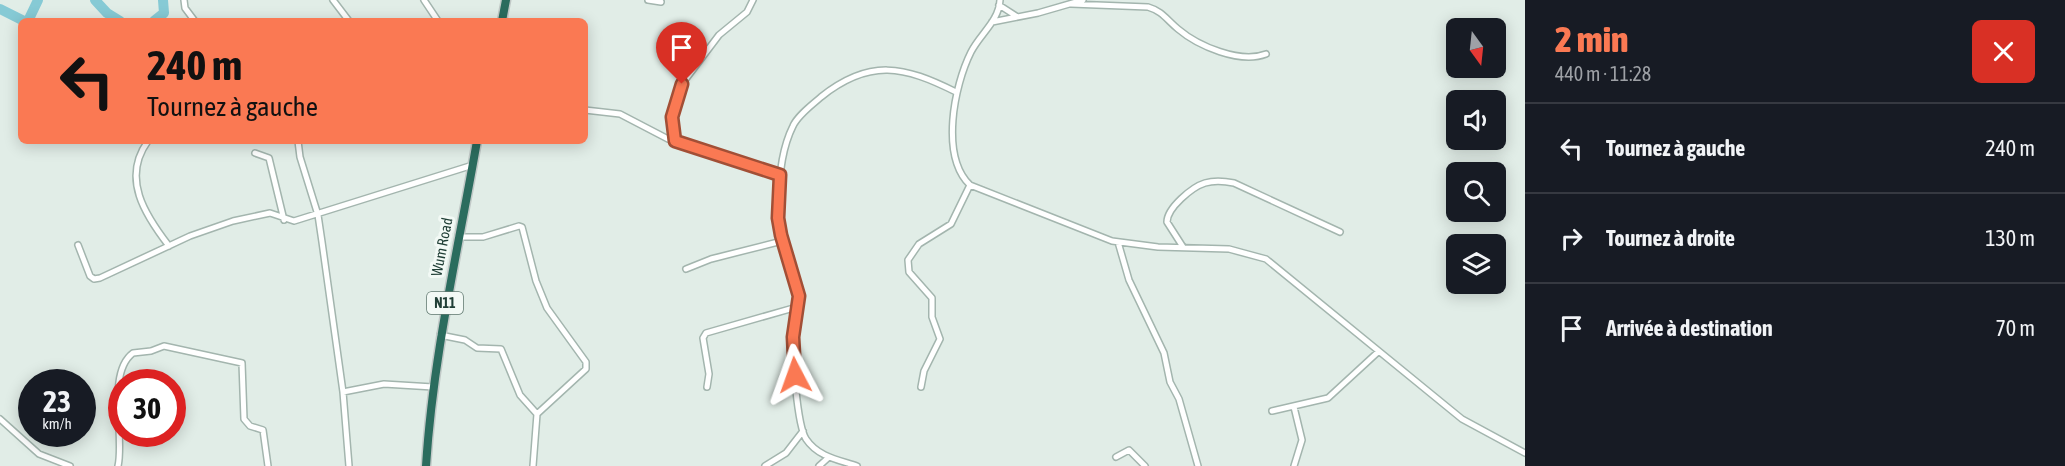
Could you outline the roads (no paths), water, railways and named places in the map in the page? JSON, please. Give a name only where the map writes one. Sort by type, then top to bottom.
[{"type":"highway","points":[[503,18],[506,0]]},
{"type":"highway","name":"Wum Road","points":[[426,466],[440,335],[476,144]]},
{"type":"street","points":[[184,0],[185,8],[192,18]]},
{"type":"street","points":[[333,0],[347,18]]},
{"type":"street","points":[[424,0],[436,18]]},
{"type":"street","points":[[648,0],[661,2]]},
{"type":"street","points":[[675,141],[672,117],[682,84],[719,35],[747,12],[753,0]]},
{"type":"street","points":[[992,22],[1083,0]]},
{"type":"street","points":[[1016,16],[999,2],[992,22],[971,52],[956,92],[954,145],[958,168],[970,185],[1118,242],[1229,249],[1266,259],[1462,419],[1525,453]]},
{"type":"street","points":[[1071,4],[1149,7],[1160,11],[1182,32],[1204,44],[1251,58],[1266,54]]},
{"type":"street","points":[[857,466],[826,456],[812,447],[802,431],[793,359],[799,296],[782,241],[778,218],[780,175],[793,125],[809,106],[845,81],[868,70],[910,72],[956,92]]},
{"type":"street","points":[[588,110],[620,114],[675,141],[780,175]]},
{"type":"street","points":[[146,144],[137,159],[136,185],[153,226],[169,246]]},
{"type":"street","points":[[298,144],[300,157],[318,215],[343,392],[349,466]]},
{"type":"street","points":[[255,153],[269,158],[284,219]]},
{"type":"street","points":[[78,245],[90,276],[94,279],[169,246],[255,215],[275,213],[284,219],[294,221],[473,165]]},
{"type":"street","points":[[1183,247],[1166,218],[1198,186],[1216,181],[1234,183],[1340,232]]},
{"type":"street","points":[[921,387],[927,362],[940,339],[932,317],[932,298],[909,272],[908,260],[919,244],[951,224],[970,185]]},
{"type":"street","points":[[458,237],[483,237],[522,227],[547,308],[586,362],[586,369],[537,414],[533,466]]},
{"type":"street","points":[[686,269],[711,259],[782,241]]},
{"type":"street","points":[[1118,242],[1129,280],[1164,353],[1170,382],[1182,411],[1198,466]]},
{"type":"street","points":[[706,387],[708,374],[703,338],[706,333],[797,307]]},
{"type":"street","points":[[440,335],[465,340],[477,348],[501,349],[520,395],[537,414]]},
{"type":"street","points":[[118,466],[121,452],[118,393],[122,374],[134,353],[164,346],[243,363],[244,419],[247,424],[263,430],[268,466]]},
{"type":"street","points":[[1272,411],[1328,398],[1378,352]]},
{"type":"street","points":[[343,392],[384,384],[433,387]]},
{"type":"street","points":[[1294,407],[1302,440],[1294,466]]},
{"type":"street","points":[[0,419],[39,454],[70,466]]},
{"type":"street","points":[[765,466],[786,453],[802,431]]},
{"type":"street","points":[[1116,457],[1124,451],[1130,451],[1145,466]]},
{"type":"street","points":[[820,464],[826,456]]},
{"type":"waterway","points":[[29,18],[38,0]]},
{"type":"waterway","points":[[95,0],[115,18]]},
{"type":"waterway","points":[[158,18],[164,13],[163,0]]},
{"type":"waterway","points":[[0,9],[18,18]]}]
